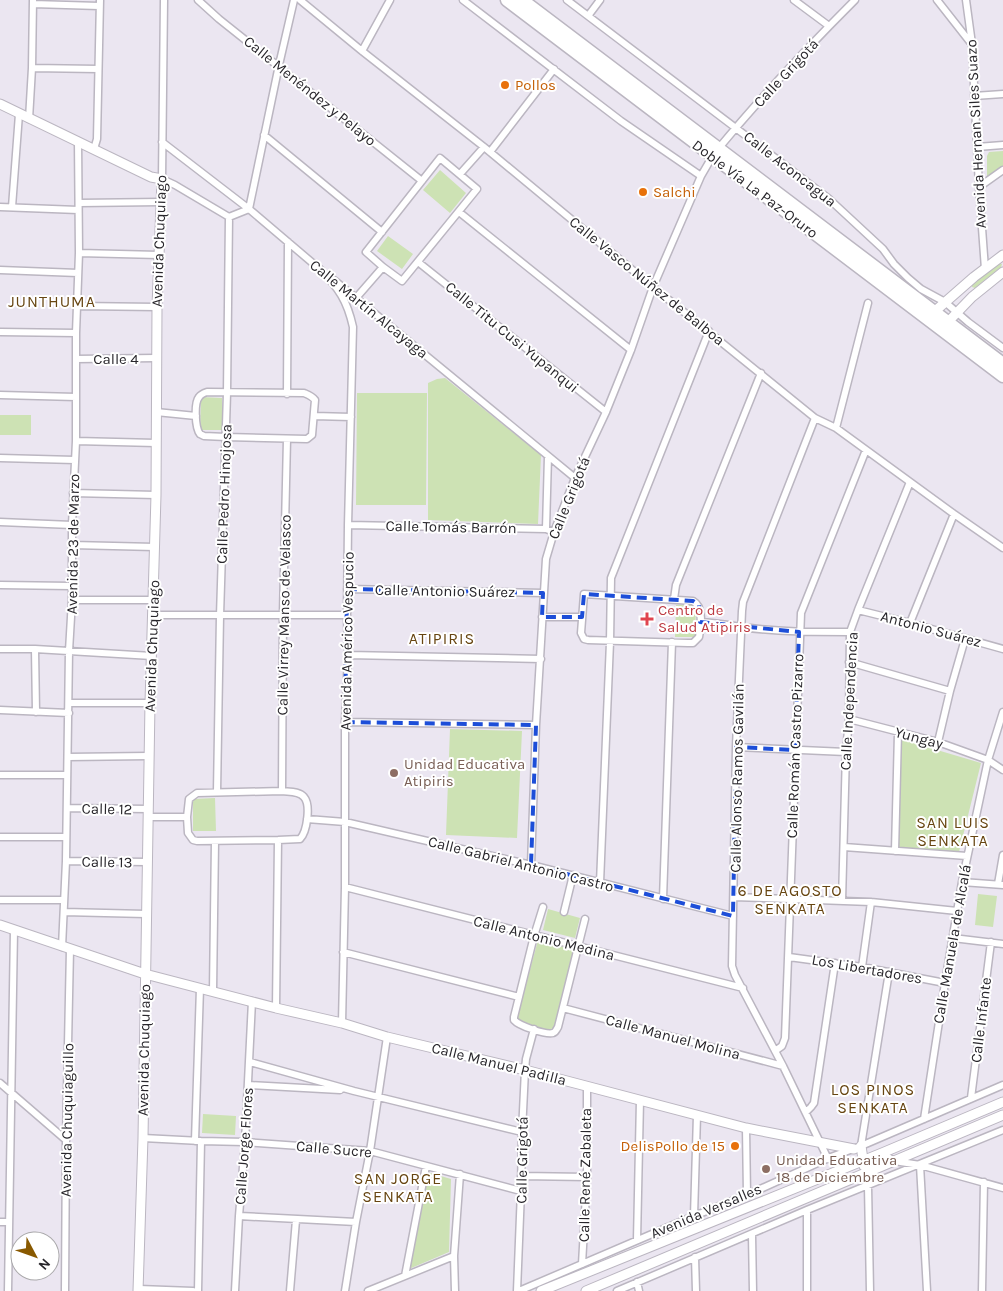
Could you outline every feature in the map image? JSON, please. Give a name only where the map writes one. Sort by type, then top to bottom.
[{"type":"highway","name":"Doble Vía La Paz-Oruro","points":[[507,0],[934,312],[945,326],[1003,376]]},
{"type":"highway","name":"Doble Vía La Paz-Oruro","points":[[522,0],[715,153],[945,326],[1003,364]]},
{"type":"street","name":"Avenida Chuquiago","points":[[138,1290],[143,1138],[150,703],[156,495],[156,358],[162,179],[164,0]]},
{"type":"street","name":"Calle Menéndez y Pelayo","points":[[198,0],[219,19],[422,181]]},
{"type":"street","points":[[0,104],[151,177],[175,184],[229,218],[249,209],[294,0]]},
{"type":"street","name":"Calle Vasco Núñez de Balboa","points":[[300,0],[484,147],[815,418],[836,428],[1003,548]]},
{"type":"street","points":[[362,51],[390,0]]},
{"type":"street","points":[[463,0],[634,130],[701,176]]},
{"type":"street","name":"Calle Aconcagua","points":[[568,0],[828,198],[883,249],[908,278],[921,289],[945,302],[1003,348]]},
{"type":"street","points":[[588,16],[600,0]]},
{"type":"street","points":[[794,0],[829,26]]},
{"type":"street","name":"Calle Grigotá","points":[[531,865],[543,593],[546,559],[554,532],[575,478],[606,412],[653,287],[701,176],[715,153],[736,127],[855,0]]},
{"type":"street","points":[[937,0],[972,44]]},
{"type":"street","name":"Avenida Hernan Siles Suazo","points":[[966,0],[972,44],[985,268]]},
{"type":"street","points":[[29,118],[33,2],[99,3],[97,139],[94,149]]},
{"type":"street","points":[[32,68],[98,69]]},
{"type":"street","points":[[490,152],[554,69]]},
{"type":"street","points":[[974,96],[1003,94]]},
{"type":"street","points":[[12,207],[19,114]]},
{"type":"street","points":[[264,134],[382,232]]},
{"type":"street","name":"Avenida 23 de Marzo","points":[[66,948],[63,900],[66,861],[72,525],[76,441],[76,306],[79,253],[78,142]]},
{"type":"street","name":"Calle Martín Alcayaga","points":[[162,142],[249,209],[575,478]]},
{"type":"street","points":[[977,147],[1003,145]]},
{"type":"street","points":[[460,174],[484,147]]},
{"type":"street","points":[[440,158],[477,189],[402,281],[366,252],[422,181],[440,158]]},
{"type":"street","points":[[979,187],[1003,170]]},
{"type":"street","points":[[0,207],[161,202]]},
{"type":"street","points":[[459,212],[630,350]]},
{"type":"street","name":"Calle Pedro Hinojosa","points":[[217,792],[227,393],[229,218]]},
{"type":"street","points":[[287,394],[288,242]]},
{"type":"street","points":[[79,253],[159,255]]},
{"type":"street","points":[[934,312],[985,268],[1002,258]]},
{"type":"street","name":"Calle Titu Cusi Yupanqui","points":[[418,262],[606,412]]},
{"type":"street","points":[[356,298],[383,267]]},
{"type":"street","name":"Avenida Américo Vespucio","points":[[320,269],[342,295],[349,310],[353,328],[347,589],[348,655],[345,722],[342,1022]]},
{"type":"street","points":[[0,270],[78,273]]},
{"type":"street","points":[[945,326],[972,297],[1003,272]]},
{"type":"street","points":[[836,428],[868,303]]},
{"type":"street","points":[[76,306],[157,307]]},
{"type":"street","points":[[600,883],[611,578],[709,331]]},
{"type":"street","points":[[0,332],[76,333]]},
{"type":"street","name":"Calle 4","points":[[76,359],[156,358]]},
{"type":"street","points":[[674,599],[676,585],[761,373]]},
{"type":"street","points":[[207,392],[227,393],[304,393],[313,397],[315,400],[313,433],[307,439],[204,436],[200,434],[196,428],[198,397],[207,392]]},
{"type":"street","points":[[0,395],[76,397]]},
{"type":"street","points":[[156,412],[196,416]]},
{"type":"street","points":[[314,416],[351,417]]},
{"type":"street","name":"Calle Alonso Ramos Gavilán","points":[[815,418],[743,602],[736,747],[732,966],[828,1159]]},
{"type":"street","name":"Calle Virrey Manso de Velasco","points":[[282,791],[287,439]]},
{"type":"street","points":[[76,441],[156,443]]},
{"type":"street","name":"Calle Román Castro Pizarro","points":[[775,1051],[780,1049],[785,1038],[801,613],[866,450]]},
{"type":"street","points":[[546,529],[548,456]]},
{"type":"street","points":[[0,458],[75,460]]},
{"type":"street","name":"Calle Independencia","points":[[842,901],[846,752],[849,719],[850,632],[910,482]]},
{"type":"street","points":[[73,492],[156,495]]},
{"type":"street","points":[[910,622],[954,514]]},
{"type":"street","points":[[0,522],[72,525]]},
{"type":"street","name":"Calle Tomás Barrón","points":[[348,526],[546,529],[554,532]]},
{"type":"street","points":[[72,545],[154,547]]},
{"type":"street","points":[[0,586],[71,586]]},
{"type":"street","name":"Calle Antonio Suárez","points":[[347,589],[543,593]]},
{"type":"street","points":[[584,594],[611,595],[693,600],[700,608],[700,634],[693,642],[610,642],[584,639],[581,633],[584,594]]},
{"type":"street","points":[[72,600],[153,600]]},
{"type":"street","name":"Antonio Suárez","points":[[858,610],[910,622],[1003,649]]},
{"type":"street","points":[[152,615],[347,615]]},
{"type":"street","points":[[542,617],[582,617]]},
{"type":"street","points":[[700,622],[799,632],[850,632]]},
{"type":"street","points":[[938,742],[965,639]]},
{"type":"street","points":[[663,899],[672,642]]},
{"type":"street","points":[[0,649],[35,649],[152,656]]},
{"type":"street","points":[[35,649],[36,712]]},
{"type":"street","points":[[348,655],[541,659]]},
{"type":"street","points":[[850,662],[950,691]]},
{"type":"street","points":[[69,703],[150,703]]},
{"type":"street","points":[[0,710],[69,713]]},
{"type":"street","name":"Calle Manuela de Alcalá","points":[[924,1118],[967,856],[988,760],[1003,712]]},
{"type":"street","name":"Yungay","points":[[849,719],[938,742],[988,760],[1003,770]]},
{"type":"street","points":[[345,722],[536,725]]},
{"type":"street","points":[[895,851],[898,733]]},
{"type":"street","points":[[736,747],[846,752]]},
{"type":"street","points":[[68,757],[149,756]]},
{"type":"street","points":[[0,775],[67,776]]},
{"type":"street","points":[[282,791],[296,793],[304,797],[308,805],[305,834],[300,839],[193,840],[188,833],[189,799],[197,793],[217,792],[282,791]]},
{"type":"street","name":"Calle 12","points":[[67,808],[187,817]]},
{"type":"street","name":"Calle Gabriel Antonio Castro","points":[[307,819],[345,822],[574,875],[733,916]]},
{"type":"street","points":[[0,837],[66,837]]},
{"type":"street","points":[[276,1008],[278,840]]},
{"type":"street","points":[[212,991],[215,841]]},
{"type":"street","points":[[844,847],[967,856]]},
{"type":"street","points":[[962,882],[1001,884],[1003,855]]},
{"type":"street","name":"Calle 13","points":[[66,861],[147,862]]},
{"type":"street","points":[[564,912],[574,875]]},
{"type":"street","name":"Calle Antonio Medina","points":[[344,887],[743,988]]},
{"type":"street","points":[[734,897],[871,902],[957,911]]},
{"type":"street","points":[[0,900],[63,900]]},
{"type":"street","points":[[862,966],[871,902]]},
{"type":"street","points":[[543,907],[534,936],[514,1020],[519,1025],[534,1030],[551,1033],[558,1027],[585,919]]},
{"type":"street","points":[[64,912],[146,914]]},
{"type":"street","name":"Calle Manuel Padilla","points":[[0,925],[145,974],[252,1002],[342,1022],[387,1037],[525,1070],[746,1128],[857,1148]]},
{"type":"street","points":[[8,1291],[14,930]]},
{"type":"street","points":[[953,938],[1003,944]]},
{"type":"street","name":"Calle Infante","points":[[971,1098],[991,942]]},
{"type":"street","name":"Avenida Chuquiaguillo","points":[[64,1291],[66,948]]},
{"type":"street","points":[[343,952],[519,998]]},
{"type":"street","name":"Los Libertadores","points":[[788,957],[862,966],[945,983]]},
{"type":"street","points":[[806,1112],[814,1103],[835,963]]},
{"type":"street","points":[[870,1291],[868,1186],[863,1160],[857,1148],[889,972]]},
{"type":"street","points":[[198,1291],[200,988]]},
{"type":"street","name":"Calle Jorge Flores","points":[[235,1291],[249,1085],[252,1002]]},
{"type":"street","name":"Calle Manuel Molina","points":[[563,1008],[783,1066]]},
{"type":"street","name":"Calle Grigotá","points":[[518,1291],[525,1070],[534,1030]]},
{"type":"street","points":[[345,1291],[370,1151],[387,1037]]},
{"type":"street","points":[[250,1062],[354,1091],[522,1132]]},
{"type":"street","points":[[0,1083],[66,1140]]},
{"type":"street","points":[[249,1085],[354,1091]]},
{"type":"street","name":"Avenida Versalles","points":[[518,1291],[1003,1085]]},
{"type":"street","name":"Calle René Zabaleta","points":[[582,1264],[587,1177],[587,1086]]},
{"type":"street","points":[[637,1240],[640,1100]]},
{"type":"street","name":"Avenida Versalles","points":[[541,1291],[1003,1102]]},
{"type":"street","points":[[694,1216],[697,1114]]},
{"type":"street","name":"Avenida Versalles","points":[[586,1291],[1003,1114]]},
{"type":"street","points":[[746,1128],[747,1195]]},
{"type":"street","points":[[617,1291],[807,1210],[1003,1130]]},
{"type":"street","name":"Calle Sucre","points":[[143,1138],[245,1142],[370,1151],[521,1191]]},
{"type":"street","points":[[882,1153],[894,1161],[920,1165],[1003,1188]]},
{"type":"street","points":[[920,1165],[927,1291]]},
{"type":"street","points":[[404,1276],[426,1166]]},
{"type":"street","points":[[455,1291],[454,1256],[460,1174]]},
{"type":"street","points":[[521,1176],[587,1177]]},
{"type":"street","points":[[982,1291],[984,1182]]},
{"type":"street","points":[[807,1210],[807,1291]]},
{"type":"street","points":[[239,1216],[356,1222]]},
{"type":"street","points":[[290,1291],[296,1220]]},
{"type":"street","points":[[0,1222],[8,1222]]},
{"type":"street","points":[[752,1234],[752,1291]]},
{"type":"street","points":[[368,1291],[454,1256]]},
{"type":"street","points":[[695,1257],[696,1291]]},
{"type":"street","points":[[637,1282],[639,1291]]},
{"type":"street","points":[[138,1290],[193,1291]]},
{"type":"highlighted area","points":[[347,589],[543,593],[542,617],[582,617],[584,594],[693,601],[699,605],[700,622],[799,632],[795,750],[736,747],[733,916],[531,865],[536,725],[345,722]]},
{"type":"green space","points":[[1003,151],[1003,168],[987,177],[987,156],[989,152]]},
{"type":"green space","points":[[440,170],[466,193],[450,213],[423,190]]},
{"type":"green space","points":[[388,236],[413,254],[402,269],[377,251]]},
{"type":"green space","points":[[998,263],[1002,264],[1001,267],[975,288],[972,287],[972,283]]},
{"type":"green space","points":[[445,378],[541,455],[538,524],[428,520],[428,383]]},
{"type":"green space","points":[[357,393],[427,393],[426,505],[356,505]]},
{"type":"green space","points":[[201,397],[222,398],[222,430],[200,430]]},
{"type":"green space","points":[[0,415],[31,415],[31,435],[0,435]]},
{"type":"green space","points":[[676,605],[696,605],[695,637],[675,637]]},
{"type":"green space","points":[[450,729],[522,731],[517,838],[446,835]]},
{"type":"green space","points":[[900,739],[981,763],[959,852],[898,848]]},
{"type":"green space","points":[[215,798],[216,831],[193,831],[193,799]]},
{"type":"green space","points":[[978,894],[997,896],[993,927],[975,925]]},
{"type":"green space","points":[[548,909],[580,918],[575,938],[543,930]]},
{"type":"green space","points":[[538,940],[575,950],[555,1025],[554,1028],[550,1029],[535,1027],[517,1018]]},
{"type":"green space","points":[[203,1114],[236,1116],[235,1135],[202,1133]]},
{"type":"green space","points":[[427,1172],[451,1179],[449,1252],[409,1269]]},
{"type":"place","name":"Pollos","points":[[505,85]]},
{"type":"place","name":"Salchi","points":[[643,192]]},
{"type":"place","name":"Centro de Salud Atipiris","points":[[647,619]]},
{"type":"place","name":"Unidad Educativa Atipiris","points":[[394,773]]},
{"type":"place","name":"DelisPollo de 15","points":[[735,1146]]},
{"type":"place","name":"Unidad Educativa 18 de Diciembre","points":[[766,1169]]},
{"type":"district","name":"JUNTHUMA","points":[[52,301]]},
{"type":"district","name":"ATIPIRIS","points":[[442,638]]},
{"type":"district","name":"SAN LUIS SENKATA","points":[[953,831]]},
{"type":"district","name":"6 DE AGOSTO SENKATA","points":[[790,899]]},
{"type":"district","name":"LOS PINOS SENKATA","points":[[873,1098]]},
{"type":"district","name":"SAN JORGE SENKATA","points":[[398,1187]]}]
